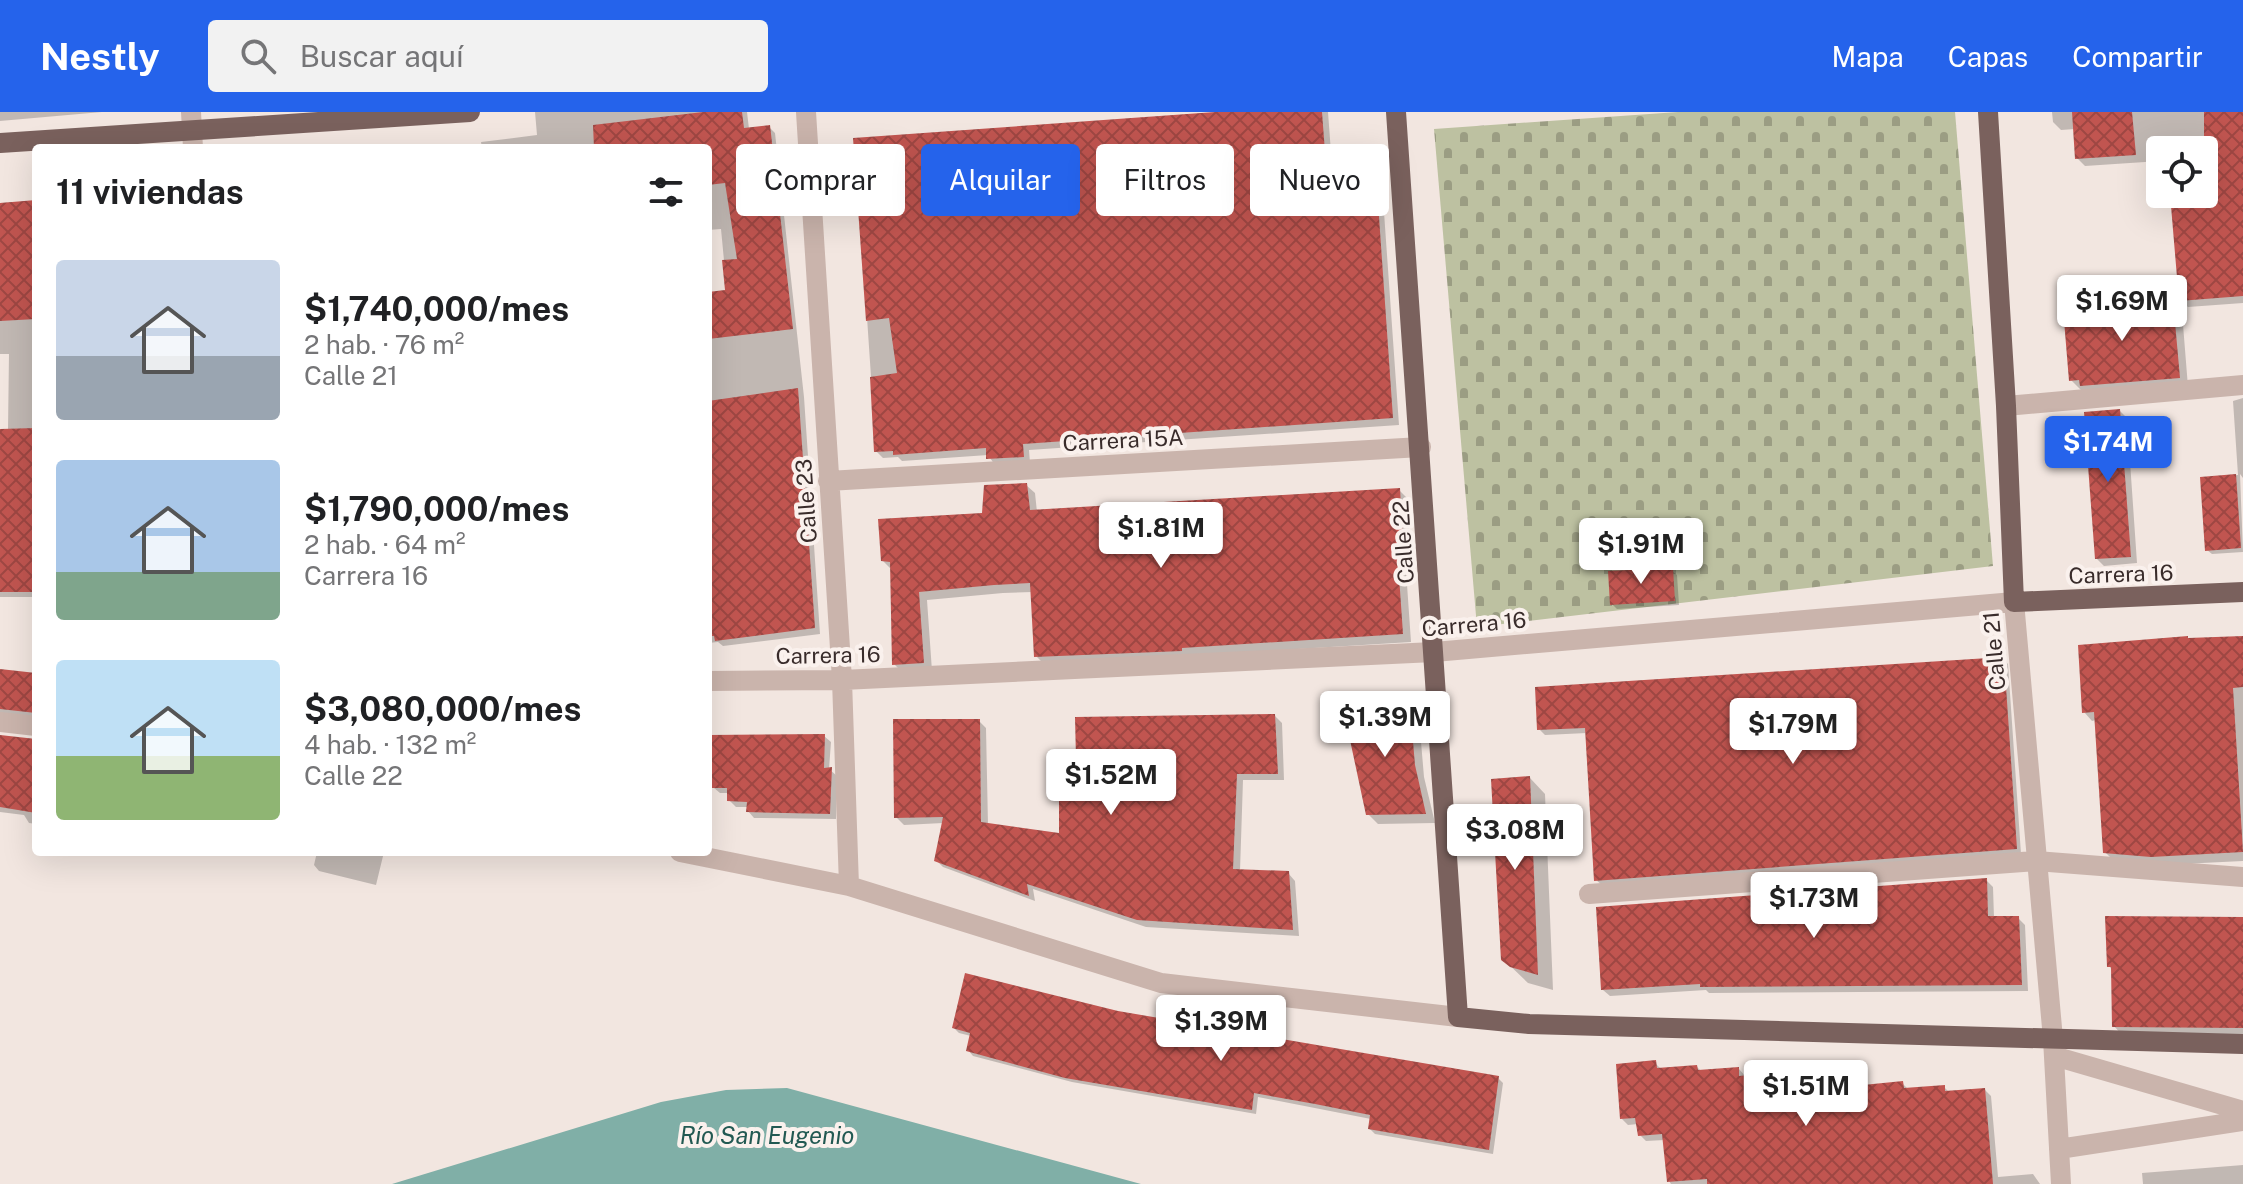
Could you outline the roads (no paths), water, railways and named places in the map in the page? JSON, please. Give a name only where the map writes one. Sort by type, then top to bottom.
[{"type":"main road","points":[[0,143],[470,112]]},
{"type":"main road","name":"Calle 22","points":[[1396,112],[1458,1017]]},
{"type":"main road","name":"Calle 21","points":[[1988,112],[2014,602]]},
{"type":"main road","name":"Carrera 16","points":[[2014,602],[2243,592]]},
{"type":"main road","points":[[1458,1017],[1529,1024],[2054,1048],[2243,1044]]},
{"type":"street","name":"Calle 23","points":[[806,112],[842,680],[849,886]]},
{"type":"street","points":[[2006,406],[2243,385]]},
{"type":"street","name":"Carrera 15A","points":[[828,481],[1421,447]]},
{"type":"street","name":"Carrera 16","points":[[712,681],[842,680],[1434,652],[2014,602]]},
{"type":"street","name":"Calle 21","points":[[2014,602],[2054,1048],[2061,1184]]},
{"type":"street","points":[[0,722],[32,726]]},
{"type":"street","points":[[700,856],[849,886],[1161,983],[1458,1017]]},
{"type":"street","points":[[1589,894],[2036,861],[2243,877]]},
{"type":"street","points":[[2054,1048],[2243,1111]]},
{"type":"street","points":[[2059,1149],[2243,1121]]},
{"type":"water","name":"Río San Eugenio","points":[[787,1088],[1141,1184],[392,1184],[661,1102],[726,1090]]}]
